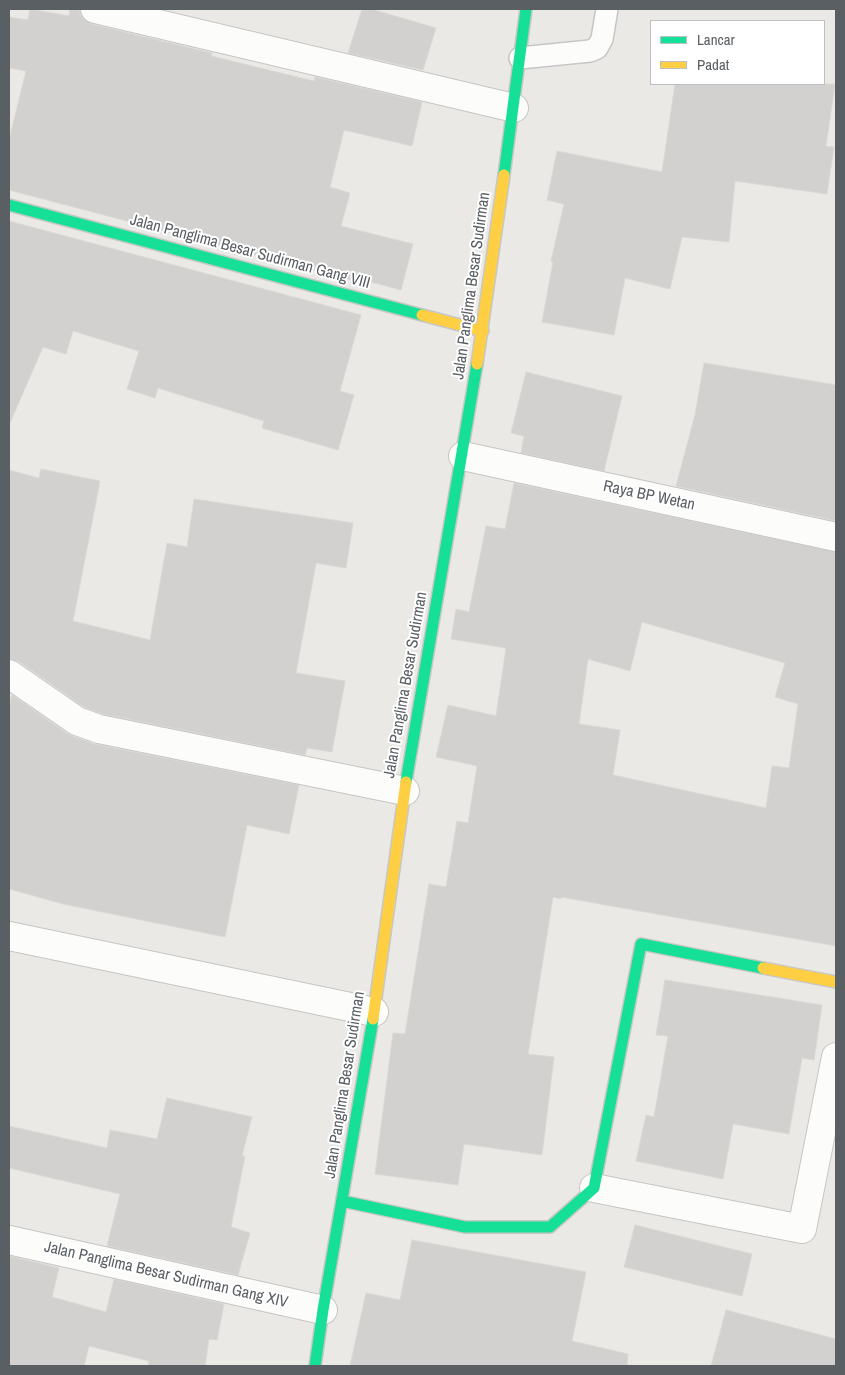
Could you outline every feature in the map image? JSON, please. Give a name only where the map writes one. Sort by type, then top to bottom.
[{"type":"main road","name":"Jalan Panglima Besar Sudirman","points":[[315,1366],[374,1012],[404,791],[483,331],[526,9]]},
{"type":"main road","name":"Jalan Panglima Besar Sudirman Gang VIII","points":[[9,205],[483,331]]},
{"type":"main road","points":[[342,1200],[465,1227],[550,1227],[594,1188],[641,944],[836,982]]},
{"type":"street","points":[[95,9],[514,108]]},
{"type":"street","name":"Raya BP Wetan","points":[[463,456],[836,537]]},
{"type":"street","points":[[9,674],[77,721],[99,729],[404,791]]},
{"type":"street","points":[[9,936],[374,1012]]},
{"type":"street","points":[[594,1188],[802,1229],[836,1057]]},
{"type":"street","name":"Jalan Panglima Besar Sudirman Gang XIV","points":[[9,1240],[323,1310]]},
{"type":"lane","points":[[520,58],[590,52],[597,48],[602,39],[607,9]]},
{"type":"building","points":[[30,9],[69,16],[70,9],[80,9],[80,14],[84,20],[91,24],[212,53],[211,56],[314,81],[315,77],[422,102],[412,146],[344,130],[330,187],[350,193],[341,226],[413,244],[401,290],[371,282],[370,285],[9,190],[9,140],[26,71],[9,68],[9,17],[28,20]]},
{"type":"building","points":[[362,9],[371,9],[436,28],[423,70],[348,53]]},
{"type":"building","points":[[835,84],[826,146],[834,147],[827,194],[735,181],[729,242],[682,237],[670,289],[625,278],[614,335],[542,322],[553,262],[551,261],[564,204],[547,200],[557,151],[662,172],[675,85]]},
{"type":"building","points":[[9,221],[361,315],[340,391],[354,395],[338,450],[262,428],[264,421],[158,388],[155,398],[127,389],[139,351],[73,331],[66,354],[43,347],[9,425]]},
{"type":"building","points":[[704,363],[836,385],[836,521],[676,486],[695,415]]},
{"type":"building","points":[[526,372],[622,396],[604,471],[521,453],[524,436],[511,433]]},
{"type":"building","points":[[41,469],[100,481],[73,621],[150,640],[167,543],[187,547],[194,499],[353,523],[346,568],[316,563],[296,673],[345,681],[332,752],[307,748],[305,755],[103,714],[84,707],[18,661],[9,659],[9,470],[39,478]]},
{"type":"building","points":[[514,483],[836,552],[836,946],[553,897],[528,1054],[554,1057],[542,1155],[464,1144],[458,1185],[375,1174],[393,1033],[405,1034],[429,884],[446,887],[457,821],[468,823],[477,766],[436,757],[448,705],[496,716],[506,648],[451,639],[456,609],[469,612],[486,526],[505,529]],"holes":[[[642,622],[785,663],[775,697],[798,704],[789,768],[772,766],[766,808],[613,775],[620,730],[579,724],[588,659],[630,671]]]},
{"type":"building","points":[[12,695],[68,734],[94,744],[299,785],[289,834],[247,825],[225,937],[63,904],[9,889],[9,707]]},
{"type":"building","points":[[665,980],[822,1005],[814,1060],[802,1058],[789,1134],[733,1124],[723,1179],[636,1161],[646,1115],[654,1117],[668,1036],[656,1035]]},
{"type":"building","points":[[167,1098],[252,1117],[242,1156],[245,1156],[231,1227],[250,1233],[238,1275],[107,1246],[120,1194],[9,1168],[9,1126],[107,1148],[110,1130],[157,1139]]},
{"type":"building","points":[[635,1225],[752,1254],[742,1296],[624,1267]]},
{"type":"building","points":[[412,1240],[586,1272],[572,1341],[628,1354],[627,1366],[350,1366],[366,1293],[400,1300]]},
{"type":"building","points":[[9,1256],[59,1268],[52,1297],[106,1312],[114,1279],[224,1304],[217,1340],[209,1339],[205,1366],[148,1366],[149,1361],[89,1346],[84,1366],[9,1366]]},
{"type":"building","points":[[726,1310],[836,1339],[836,1366],[711,1366]]},
{"type":"traffic: fast","points":[[504,175],[526,9]]},
{"type":"traffic: fast","points":[[9,205],[422,315]]},
{"type":"traffic: fast","points":[[406,782],[477,364]]},
{"type":"traffic: fast","points":[[342,1201],[465,1227],[550,1227],[594,1188],[641,944],[763,968]]},
{"type":"traffic: fast","points":[[315,1366],[373,1019]]},
{"type":"traffic: slow","points":[[477,364],[504,175]]},
{"type":"traffic: slow","points":[[422,315],[483,331]]},
{"type":"traffic: slow","points":[[373,1019],[406,782]]},
{"type":"traffic: slow","points":[[763,968],[836,982]]}]
